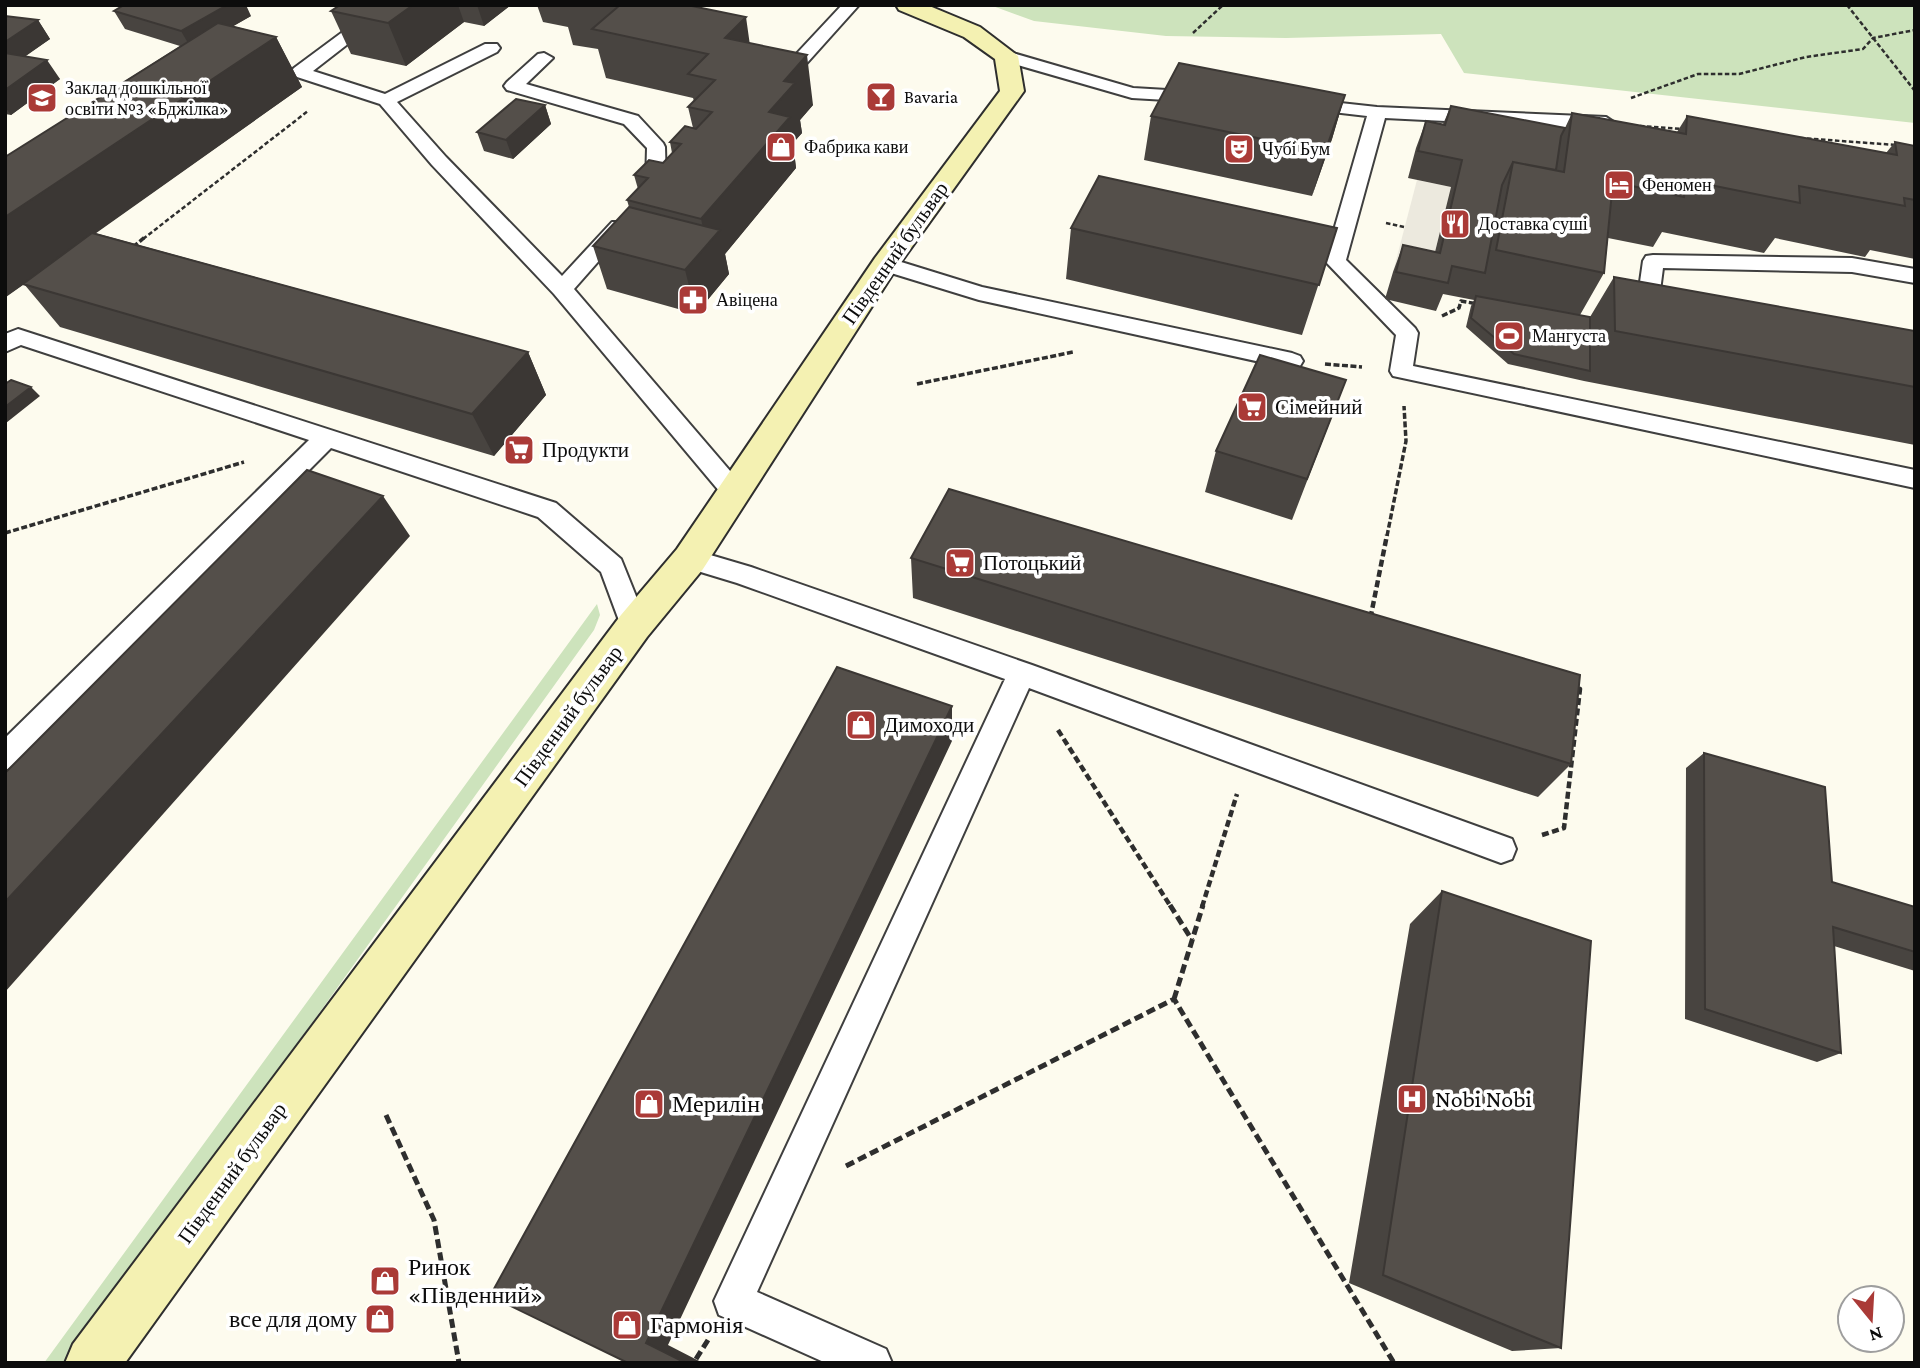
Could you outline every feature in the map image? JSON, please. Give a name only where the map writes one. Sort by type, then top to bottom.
[{"type":"main road","points":[[907,5],[972,32],[1006,56]]},
{"type":"main road","name":"Південний бульвар","points":[[92,1363],[635,626],[690,559],[885,264],[1012,91],[1006,56]]},
{"type":"lane","points":[[300,72],[390,5]]},
{"type":"lane","points":[[792,69],[851,5]]},
{"type":"lane","points":[[386,100],[491,48]]},
{"type":"lane","points":[[1006,56],[1132,93],[1214,97]]},
{"type":"lane","points":[[544,58],[513,86],[631,120],[656,147],[656,184],[562,289]]},
{"type":"lane","points":[[277,67],[386,100],[439,161],[562,289],[734,492]]},
{"type":"lane","points":[[1283,102],[1377,111],[1619,124]]},
{"type":"lane","points":[[1377,111],[1335,261],[1407,333],[1401,371],[1915,479]]},
{"type":"lane","points":[[1689,303],[1649,296],[1653,261],[1852,265],[1915,276]]},
{"type":"lane","points":[[885,264],[979,293],[1292,361]]},
{"type":"lane","points":[[5,345],[18,336],[547,510],[612,566],[635,626]]},
{"type":"lane","points":[[5,757],[326,438]]},
{"type":"lane","points":[[690,559],[742,574],[1022,673],[1501,849]]},
{"type":"lane","points":[[872,1363],[733,1301],[1022,673]]},
{"type":"path","points":[[1193,33],[1223,5]]},
{"type":"path","points":[[1847,5],[1915,91]]},
{"type":"path","points":[[1619,124],[1630,98],[1698,74],[1739,74],[1806,57],[1863,49],[1873,38],[1915,30]]},
{"type":"path","points":[[126,252],[342,85]]},
{"type":"path","points":[[1619,124],[1686,129]]},
{"type":"path","points":[[1619,124],[1659,133]]},
{"type":"path","points":[[1794,138],[1901,146]]},
{"type":"path","points":[[1459,308],[1461,301],[1487,306]]},
{"type":"path","points":[[917,384],[1081,350]]},
{"type":"path","points":[[1292,361],[1401,371],[1406,441],[1371,615],[1384,620]]},
{"type":"path","points":[[5,533],[246,461]]},
{"type":"path","points":[[1022,673],[1192,940]]},
{"type":"path","points":[[1501,849],[1564,828],[1580,689],[1567,685]]},
{"type":"path","points":[[780,1200],[1174,999],[1248,756]]},
{"type":"path","points":[[1174,999],[1394,1363]]},
{"type":"path","points":[[386,1115],[434,1220],[459,1363]]},
{"type":"green space","points":[[990,5],[1915,5],[1915,123],[1464,73],[1441,34],[1286,38],[1166,36],[1034,21]]},
{"type":"green space","points":[[597,604],[600,615],[594,630],[68,1363],[44,1363]]},
{"type":"shaded area","points":[[1417,180],[1451,187],[1428,280],[1393,272]]},
{"type":"building","points":[[124,5],[227,5],[181,31],[114,11]]},
{"type":"building","points":[[340,5],[413,5],[388,23],[331,11]]},
{"type":"building","points":[[620,5],[687,5],[746,17],[725,38],[807,55],[784,81],[795,83],[769,112],[790,117],[701,219],[627,200],[648,178],[634,175],[649,160],[663,163],[681,144],[670,142],[685,126],[696,129],[712,112],[688,107],[715,80],[688,74],[708,54],[592,29]]},
{"type":"building","points":[[5,16],[38,20],[5,42]]},
{"type":"building","points":[[218,23],[276,37],[5,217],[5,157]]},
{"type":"building","points":[[5,53],[47,60],[5,90]]},
{"type":"building","points":[[1179,63],[1345,95],[1325,152],[1151,116]]},
{"type":"building","points":[[516,99],[545,105],[506,140],[477,132]]},
{"type":"building","points":[[1451,106],[1565,128],[1561,136],[1556,170],[1513,162],[1502,185],[1485,273],[1452,266],[1448,283],[1396,272],[1403,245],[1440,253],[1462,160],[1418,151],[1426,121],[1445,125]]},
{"type":"building","points":[[1572,113],[1686,134],[1687,116],[1897,155],[1895,142],[1915,146],[1915,200],[1904,198],[1905,206],[1799,186],[1800,203],[1685,180],[1684,197],[1613,182],[1604,273],[1496,250],[1513,162],[1564,172]]},
{"type":"building","points":[[1099,176],[1337,228],[1319,285],[1071,228]]},
{"type":"building","points":[[629,207],[720,230],[685,270],[593,246]]},
{"type":"building","points":[[92,233],[528,352],[472,414],[23,284]]},
{"type":"building","points":[[1614,277],[1915,331],[1915,387],[1615,331]]},
{"type":"building","points":[[1476,296],[1590,317],[1590,371],[1514,354],[1471,318]]},
{"type":"building","points":[[1260,355],[1346,380],[1307,479],[1216,451]]},
{"type":"building","points":[[11,380],[31,387],[5,407],[5,384]]},
{"type":"building","points":[[307,470],[383,496],[5,902],[5,773]]},
{"type":"building","points":[[949,489],[1580,675],[1571,764],[911,558]]},
{"type":"building","points":[[837,667],[952,706],[646,1343],[686,1363],[628,1363],[490,1296]]},
{"type":"building","points":[[1704,753],[1825,787],[1832,882],[1915,907],[1915,952],[1833,927],[1841,1053],[1705,1009]]},
{"type":"building","points":[[1442,891],[1591,941],[1561,1348],[1383,1275]]},
{"type":"place","name":"Bavaria","points":[[881,97]]},
{"type":"place","name":"Заклад дошкільної освіти №3 «Бджілка»","points":[[42,98]]},
{"type":"place","name":"Фабрика кави","points":[[781,147]]},
{"type":"place","name":"Чубі Бум","points":[[1239,149]]},
{"type":"place","name":"Феномен","points":[[1619,185]]},
{"type":"place","name":"Доставка суші","points":[[1455,224]]},
{"type":"place","name":"Авіцена","points":[[693,300]]},
{"type":"place","name":"Мангуста","points":[[1509,336]]},
{"type":"place","name":"Сімейний","points":[[1252,407]]},
{"type":"place","name":"Продукти","points":[[519,450]]},
{"type":"place","name":"Потоцький","points":[[960,563]]},
{"type":"place","name":"Димоходи","points":[[861,725]]},
{"type":"place","name":"Nobi Nobi","points":[[1412,1099]]},
{"type":"place","name":"Мерилін","points":[[649,1104]]},
{"type":"place","name":"Ринок «Південний»","points":[[385,1281]]},
{"type":"place","name":"все для дому","points":[[380,1319]]},
{"type":"place","name":"Гармонія","points":[[627,1325]]}]
